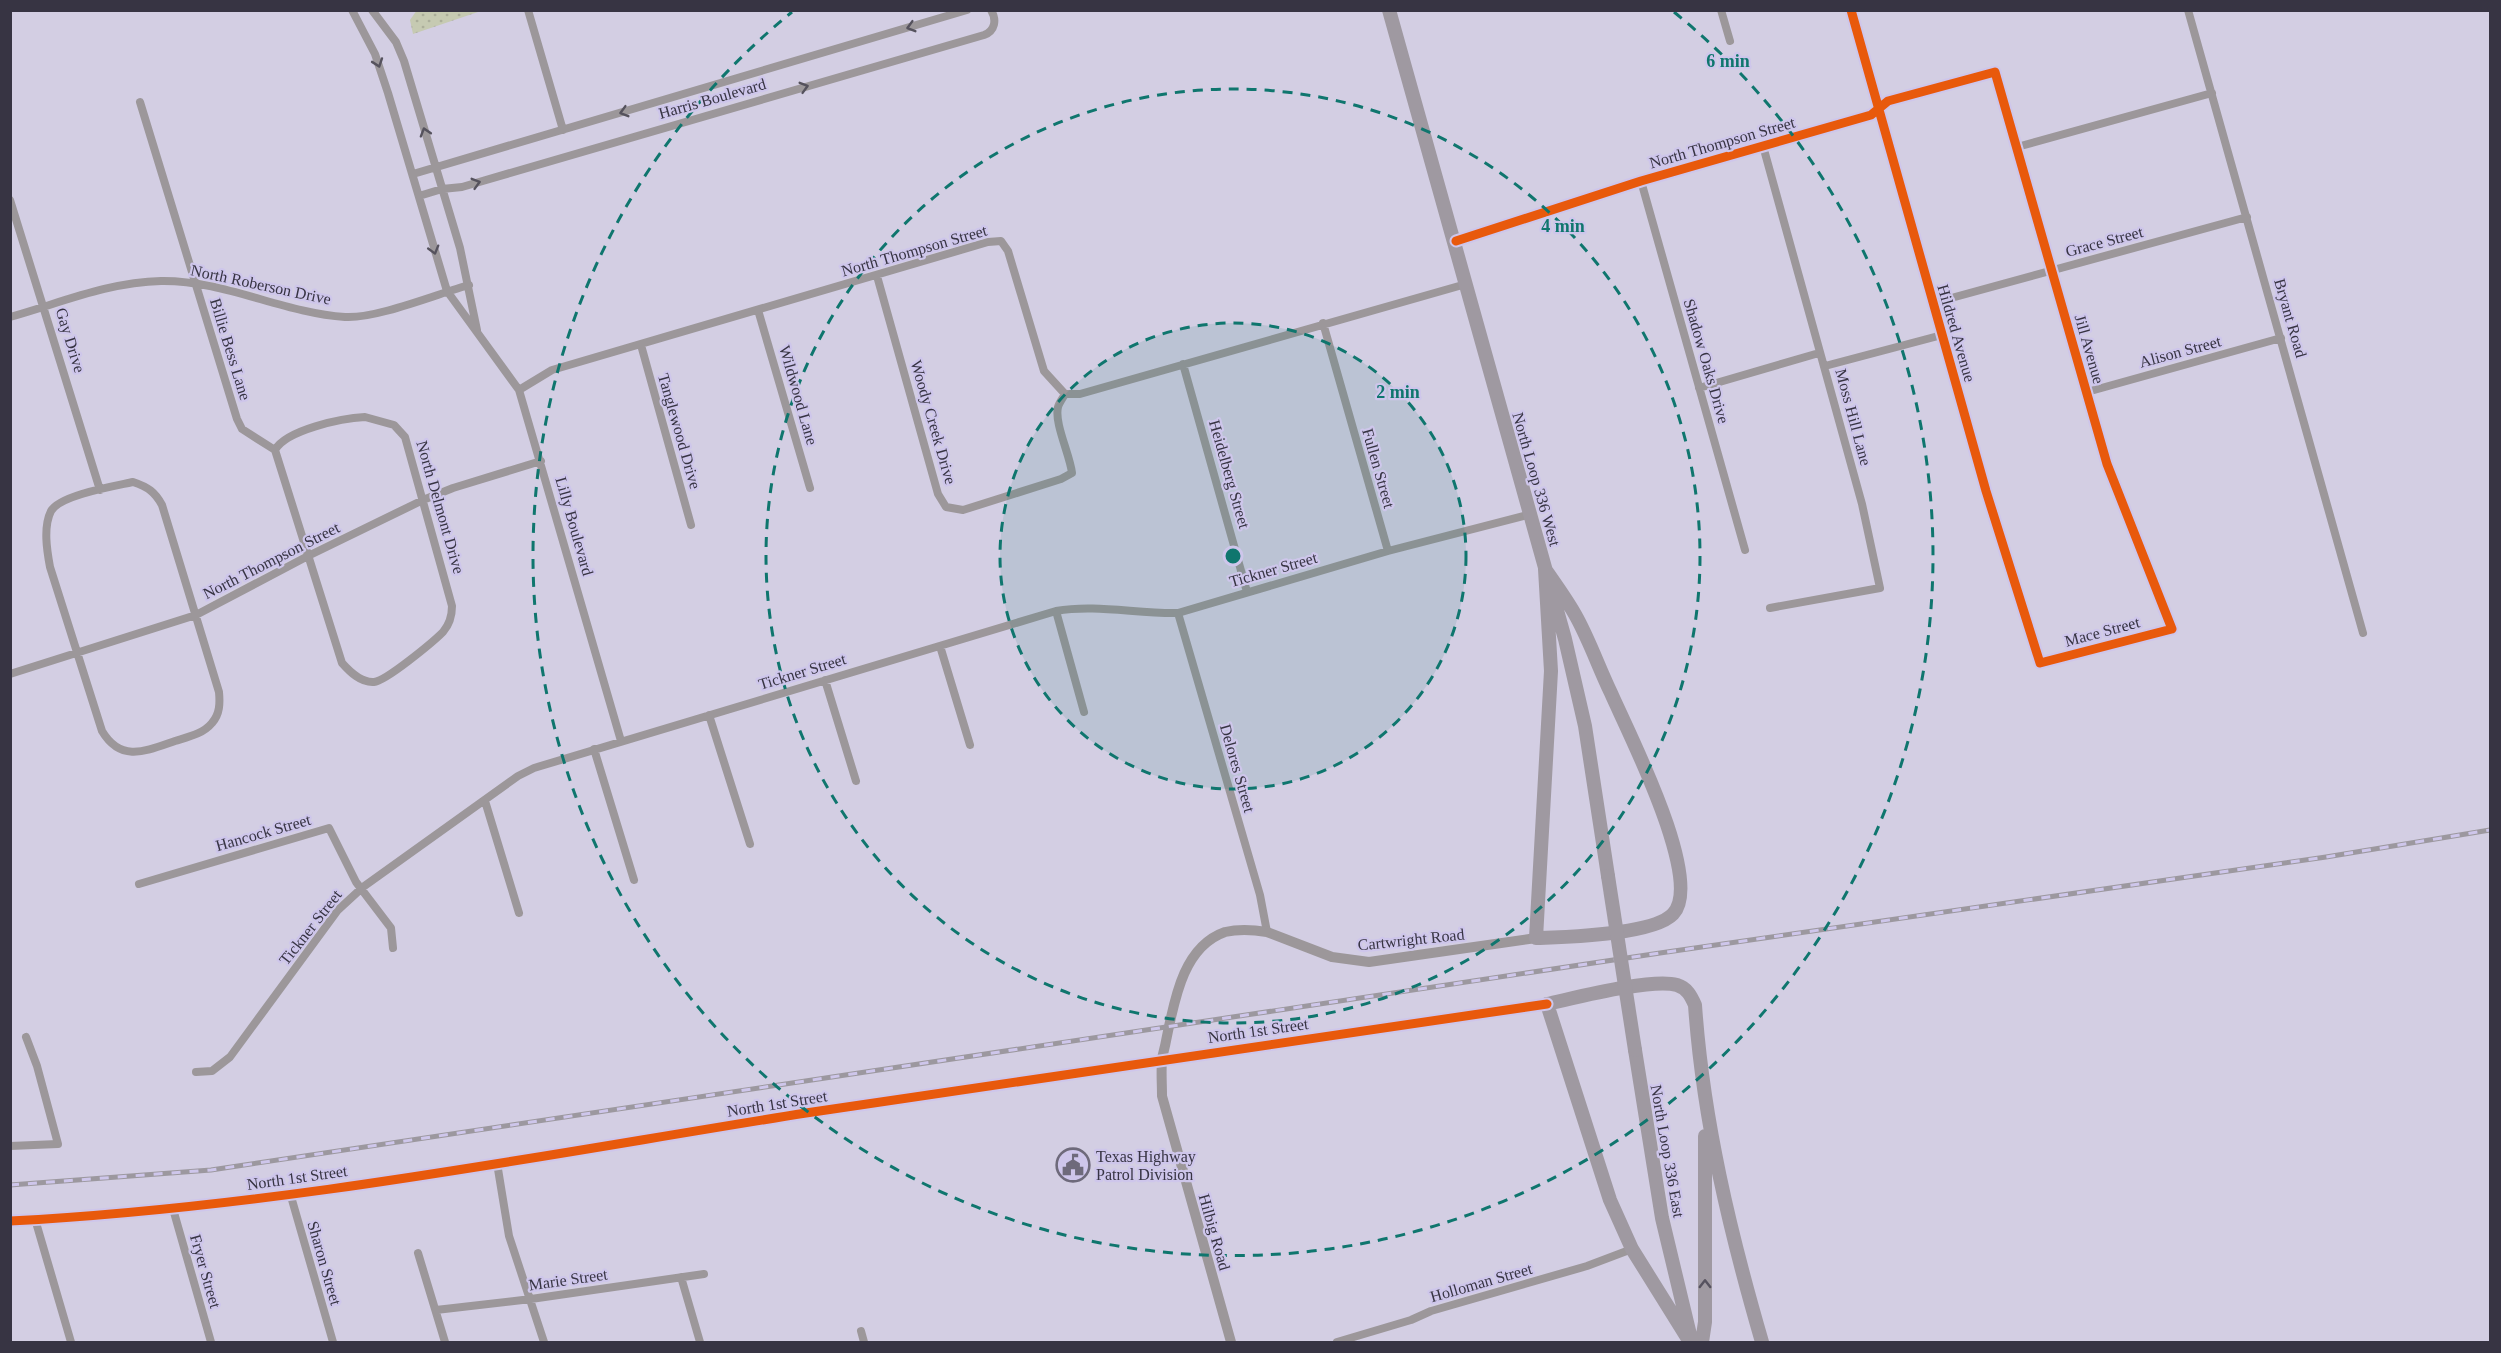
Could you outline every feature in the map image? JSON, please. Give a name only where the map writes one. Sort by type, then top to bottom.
[{"type":"main road","name":"North Loop 336 West","points":[[1389,10],[1456,242],[1579,697],[1621,963]]},
{"type":"main road","points":[[1545,569],[1577,618],[1652,784],[1669,830],[1679,871],[1680,900],[1673,914],[1663,921],[1597,936],[1536,938],[1551,671],[1545,569]]},
{"type":"main road","name":"North Loop 336 East","points":[[1621,963],[1662,1218],[1691,1342]]},
{"type":"main road","points":[[1691,1342],[1632,1249],[1610,1200],[1547,1004],[1659,984],[1684,989],[1695,1005],[1705,1107],[1705,1310],[1702,1342]]},
{"type":"main road","points":[[1705,1107],[1736,1254],[1762,1342]]},
{"type":"street","name":"Lilly Boulevard","points":[[352,10],[375,54],[447,291],[519,390],[621,741]]},
{"type":"street","name":"Lilly Boulevard","points":[[372,10],[396,42],[404,61],[469,285],[477,330]]},
{"type":"street","points":[[528,10],[563,130]]},
{"type":"street","name":"Harris Boulevard","points":[[413,174],[967,10]]},
{"type":"street","name":"Harris Boulevard","points":[[419,196],[442,189],[462,187],[984,35],[989,33],[994,26],[994,16],[991,10]]},
{"type":"street","points":[[1721,10],[1730,41]]},
{"type":"street","name":"Hildred Avenue","points":[[1851,10],[1986,491],[2040,663]]},
{"type":"street","name":"Bryant Road","points":[[2188,10],[2363,633]]},
{"type":"street","name":"North Thompson Street","points":[[1456,242],[1641,181],[1871,116],[1888,101],[1995,72]]},
{"type":"street","name":"Jill Avenue","points":[[1995,72],[2107,464],[2172,629]]},
{"type":"street","points":[[2017,147],[2212,93]]},
{"type":"street","name":"Billie Bess Lane","points":[[140,102],[237,419],[242,429],[275,450]]},
{"type":"street","name":"Moss Hill Lane","points":[[1763,146],[1862,504],[1880,588],[1770,608]]},
{"type":"street","name":"Shadow Oaks Drive","points":[[1641,181],[1745,550]]},
{"type":"street","name":"Gay Drive","points":[[10,200],[100,490]]},
{"type":"street","name":"Grace Street","points":[[1933,303],[2247,217]]},
{"type":"street","name":"North Thompson Street","points":[[519,390],[552,370],[988,242],[1001,241],[1008,251],[1044,371],[1065,394]]},
{"type":"street","name":"Woody Creek Drive","points":[[878,276],[939,494],[946,507],[963,510],[1061,479],[1072,473],[1058,419],[1058,407],[1065,394]]},
{"type":"street","name":"North Roberson Drive","points":[[10,317],[118,285],[164,281],[195,284],[306,311],[346,317],[370,314],[469,285]]},
{"type":"street","points":[[1065,394],[1080,394],[1466,284]]},
{"type":"street","name":"Wildwood Lane","points":[[758,310],[810,488]]},
{"type":"street","name":"Fullen Street","points":[[1323,323],[1388,551]]},
{"type":"street","points":[[1825,366],[1942,334]]},
{"type":"street","name":"Alison Street","points":[[2086,392],[2281,338]]},
{"type":"street","name":"Tanglewood Drive","points":[[641,345],[691,525]]},
{"type":"street","points":[[1699,388],[1819,353]]},
{"type":"street","name":"Heidelberg Street","points":[[1183,364],[1247,592]]},
{"type":"street","name":"North Delmont Drive","points":[[275,450],[279,442],[288,437],[347,418],[380,419],[394,424],[405,437],[450,593],[452,606],[448,623],[443,632],[387,677],[374,682],[364,681],[350,672],[342,663],[308,556]]},
{"type":"street","points":[[275,450],[308,556]]},
{"type":"street","name":"North Thompson Street","points":[[10,674],[196,615],[308,556],[423,500],[453,488],[541,461]]},
{"type":"street","points":[[133,482],[146,486],[157,495],[196,615],[219,692],[217,717],[204,731],[144,752],[119,750],[110,744],[102,731],[45,542],[51,512],[58,504],[100,490],[133,482]]},
{"type":"street","name":"Tickner Street","points":[[196,1072],[212,1071],[230,1057],[338,910],[363,887],[518,776],[534,768],[1056,611],[1076,607],[1178,613],[1388,551],[1531,514]]},
{"type":"street","points":[[1056,611],[1084,712]]},
{"type":"street","name":"Delores Street","points":[[1178,613],[1260,895],[1267,932]]},
{"type":"street","name":"Mace Street","points":[[2040,663],[2172,629]]},
{"type":"street","points":[[940,646],[970,745]]},
{"type":"street","points":[[825,680],[856,781]]},
{"type":"street","points":[[709,715],[750,844]]},
{"type":"street","points":[[594,749],[634,880]]},
{"type":"street","points":[[485,801],[519,913]]},
{"type":"street","name":"Hancock Street","points":[[139,884],[329,828],[356,882],[363,887]]},
{"type":"street","points":[[363,887],[392,928],[393,948]]},
{"type":"street","name":"Cartwright Road","points":[[1162,1059],[1179,987],[1188,966],[1208,941],[1227,932],[1267,932],[1332,957],[1369,962],[1536,938]]},
{"type":"street","name":"North 1st Street","points":[[10,1221],[172,1209],[290,1193],[1162,1059],[1547,1004]]},
{"type":"street","points":[[10,1146],[58,1144],[37,1066],[26,1037]]},
{"type":"street","name":"Hilbig Road","points":[[1162,1059],[1162,1096],[1231,1342]]},
{"type":"street","points":[[497,1163],[509,1236],[544,1342]]},
{"type":"street","name":"Sharon Street","points":[[290,1193],[333,1342]]},
{"type":"street","name":"Fryer Street","points":[[172,1209],[211,1342]]},
{"type":"street","points":[[35,1219],[71,1342]]},
{"type":"street","name":"Holloman Street","points":[[1337,1342],[1411,1320],[1431,1311],[1587,1266],[1632,1249]]},
{"type":"street","points":[[418,1253],[445,1342]]},
{"type":"street","name":"Marie Street","points":[[436,1310],[704,1274]]},
{"type":"street","points":[[681,1277],[700,1342]]},
{"type":"street","points":[[861,1331],[864,1342]]},
{"type":"green space","points":[[417,10],[481,11],[413,34],[410,20]]},
{"type":"railway","points":[[10,1185],[211,1170],[1660,953],[2326,857],[2490,830]]},
{"type":"cycle path","points":[[1456,241],[1641,181],[1871,115],[1888,101],[1995,72],[2107,464],[2172,629],[2040,663],[1986,491],[1851,10]]},
{"type":"cycle path","points":[[10,1221],[210,1204],[410,1178],[806,1113],[1547,1004]]},
{"type":"place","name":"Texas Highway Patrol Division","points":[[1073,1165]]}]
